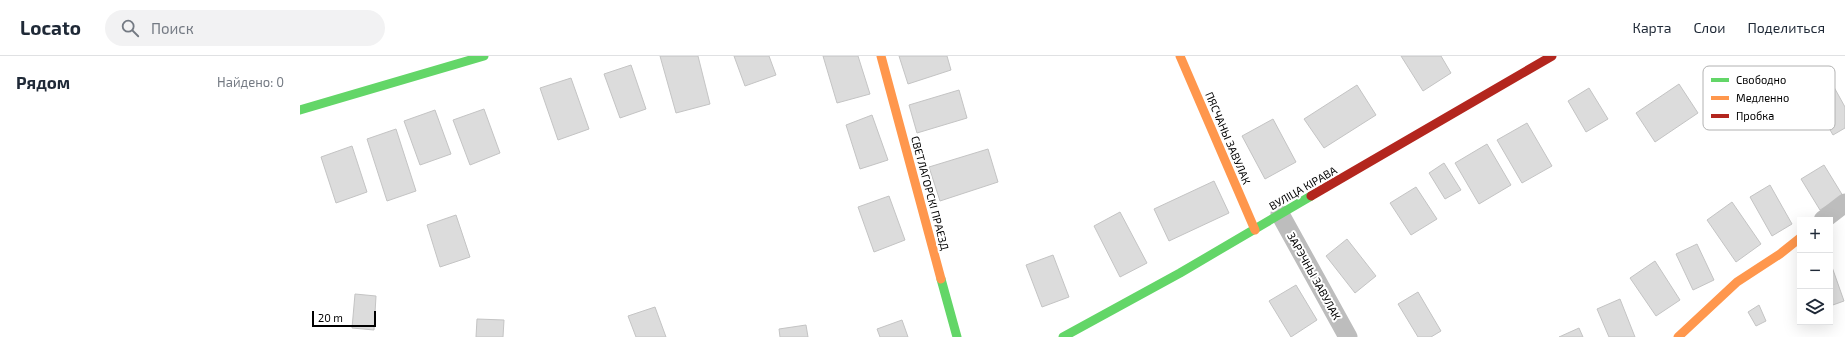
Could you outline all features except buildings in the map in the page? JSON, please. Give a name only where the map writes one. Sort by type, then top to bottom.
[{"type":"street","points":[[300,110],[484,56]]},
{"type":"street","name":"СВЕТЛАГОРСКІ ПРАЕЗД","points":[[881,56],[957,337]]},
{"type":"street","name":"ПЯСЧАНЫ ЗАВУЛАК","points":[[1180,56],[1255,230]]},
{"type":"street","name":"ВУЛІЦА КІРАВА","points":[[1063,337],[1255,230],[1552,56]]},
{"type":"street","points":[[1827,217],[1845,203]]},
{"type":"street","name":"ЗАРЭЧНЫ ЗАВУЛАК","points":[[1280,214],[1348,337]]},
{"type":"street","points":[[1678,337],[1737,282],[1780,254],[1797,240]]},
{"type":"traffic: fast","points":[[300,110],[484,56]]},
{"type":"traffic: fast","points":[[1063,337],[1180,273],[1311,196]]},
{"type":"traffic: fast","points":[[941,279],[957,337]]},
{"type":"traffic: slow","points":[[881,56],[941,279]]},
{"type":"traffic: slow","points":[[1180,56],[1255,230]]},
{"type":"traffic: slow","points":[[1678,337],[1737,282],[1780,254],[1797,240]]},
{"type":"traffic: jam","points":[[1311,196],[1552,56]]}]
